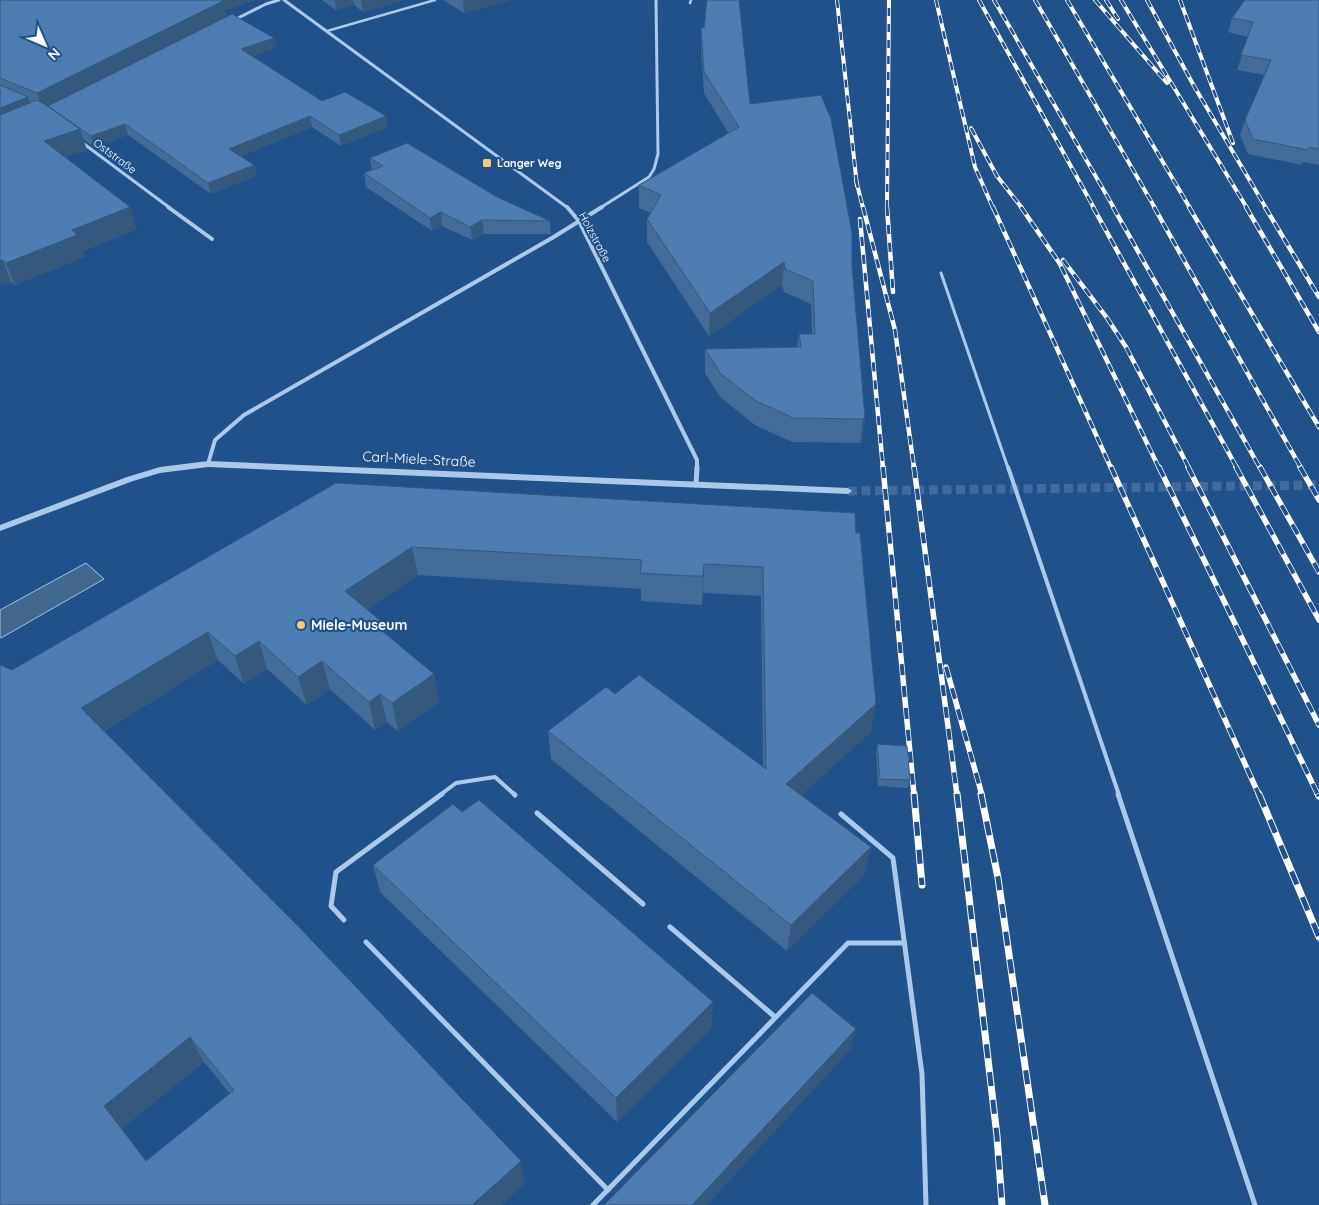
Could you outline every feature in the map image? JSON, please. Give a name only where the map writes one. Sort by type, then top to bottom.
[{"type":"street","points":[[225,24],[266,4],[279,0]]},
{"type":"street","name":"Holzstraße","points":[[284,0],[561,200],[572,211],[696,460],[696,485]]},
{"type":"street","points":[[208,464],[215,440],[244,415],[579,222],[650,177],[658,154],[656,0]]},
{"type":"street","name":"Oststraße","points":[[78,140],[212,239]]},
{"type":"street","name":"Carl-Miele-Straße","points":[[0,528],[130,479],[160,470],[208,464],[848,491]]},
{"type":"lane","points":[[327,31],[435,0]]},
{"type":"lane","points":[[941,273],[1062,624],[1255,1205]]},
{"type":"lane","points":[[344,920],[331,906],[336,872],[456,783],[495,777],[515,795]]},
{"type":"lane","points":[[536,813],[643,904]]},
{"type":"lane","points":[[841,814],[893,858],[922,1074],[926,1205]]},
{"type":"lane","points":[[670,927],[776,1017]]},
{"type":"lane","points":[[366,942],[608,1190]]},
{"type":"lane","points":[[593,1205],[848,943],[904,944]]},
{"type":"water","points":[[86,563],[104,579],[1,638],[0,610]]},
{"type":"building","points":[[0,0],[223,1],[37,93],[0,78]]},
{"type":"building","points":[[707,0],[739,0],[750,104],[821,95],[831,119],[852,233],[852,267],[865,417],[863,419],[794,418],[756,401],[721,374],[705,349],[801,347],[799,334],[815,334],[813,281],[785,269],[784,262],[710,313],[647,219],[661,195],[639,185],[739,127],[704,72],[701,28],[704,28]]},
{"type":"building","points":[[1245,0],[1319,0],[1319,149],[1309,147],[1308,150],[1253,139],[1245,120],[1271,60],[1241,55],[1253,22],[1232,18]]},
{"type":"building","points":[[232,14],[274,38],[241,49],[322,101],[345,92],[386,116],[339,135],[310,116],[229,149],[254,165],[208,183],[125,124],[91,136],[48,106]]},
{"type":"building","points":[[0,85],[28,97],[0,108]]},
{"type":"building","points":[[37,100],[80,129],[44,141],[130,207],[72,230],[77,235],[6,263],[3,260],[0,261],[0,115]]},
{"type":"building","points":[[407,143],[497,197],[550,221],[482,220],[470,227],[441,212],[430,218],[364,173],[383,166],[370,158]]},
{"type":"building","points":[[336,483],[855,513],[856,533],[860,533],[876,704],[786,784],[871,847],[791,925],[548,731],[606,687],[615,694],[639,675],[766,769],[763,567],[704,564],[703,576],[688,576],[640,573],[642,560],[412,547],[345,591],[382,622],[376,626],[434,674],[392,703],[380,694],[369,702],[322,661],[298,677],[259,641],[235,656],[208,632],[81,708],[300,928],[521,1161],[472,1205],[0,1205],[0,665],[12,670]],"holes":[[[190,1037],[234,1090],[146,1161],[104,1106]]]},
{"type":"building","points":[[877,744],[907,746],[910,780],[880,779]]},
{"type":"building","points":[[479,800],[713,1002],[616,1098],[373,865],[453,804],[462,812]]},
{"type":"building","points":[[812,993],[856,1029],[692,1205],[604,1205]]},
{"type":"tunnel","points":[[848,491],[1319,485]]},
{"type":"railway","points":[[837,0],[857,182]]},
{"type":"railway","points":[[887,207],[889,0]]},
{"type":"railway","points":[[936,0],[975,167],[993,208]]},
{"type":"railway","points":[[979,0],[1094,208]]},
{"type":"railway","points":[[994,0],[1114,208]]},
{"type":"railway","points":[[1035,0],[1155,208]]},
{"type":"railway","points":[[1067,0],[1190,208]]},
{"type":"railway","points":[[1095,0],[1167,83]]},
{"type":"railway","points":[[1106,0],[1118,19]]},
{"type":"railway","points":[[1121,0],[1247,208]]},
{"type":"railway","points":[[1147,0],[1194,86],[1266,208]]},
{"type":"railway","points":[[1180,0],[1233,143]]},
{"type":"railway","points":[[971,128],[997,176],[1022,208]]},
{"type":"railway","points":[[857,182],[863,208]]},
{"type":"railway","points":[[863,207],[895,330],[914,468]]},
{"type":"railway","points":[[887,207],[893,292]]},
{"type":"railway","points":[[993,207],[1111,468]]},
{"type":"railway","points":[[1021,207],[1060,264],[1159,468]]},
{"type":"railway","points":[[1093,207],[1237,468]]},
{"type":"railway","points":[[1113,207],[1260,468]]},
{"type":"railway","points":[[1154,207],[1301,468]]},
{"type":"railway","points":[[1189,207],[1319,427]]},
{"type":"railway","points":[[1246,207],[1319,332]]},
{"type":"railway","points":[[1265,207],[1319,297]]},
{"type":"railway","points":[[860,219],[883,468]]},
{"type":"railway","points":[[1063,260],[1107,318],[1126,347],[1189,468]]},
{"type":"railway","points":[[883,467],[914,795]]},
{"type":"railway","points":[[914,467],[957,795]]},
{"type":"railway","points":[[1111,467],[1259,795]]},
{"type":"railway","points":[[1159,467],[1318,795]]},
{"type":"railway","points":[[1188,467],[1319,725]]},
{"type":"railway","points":[[1236,467],[1319,620]]},
{"type":"railway","points":[[1260,467],[1319,572]]},
{"type":"railway","points":[[1300,467],[1319,500]]},
{"type":"railway","points":[[946,667],[982,795]]},
{"type":"railway","points":[[914,794],[922,885]]},
{"type":"railway","points":[[957,794],[997,1136],[1002,1205]]},
{"type":"railway","points":[[981,794],[998,878],[1045,1205]]},
{"type":"railway","points":[[1259,794],[1319,937]]},
{"type":"place","name":"Langer Weg","points":[[487,163]]},
{"type":"place","name":"Miele-Museum","points":[[301,625]]}]
